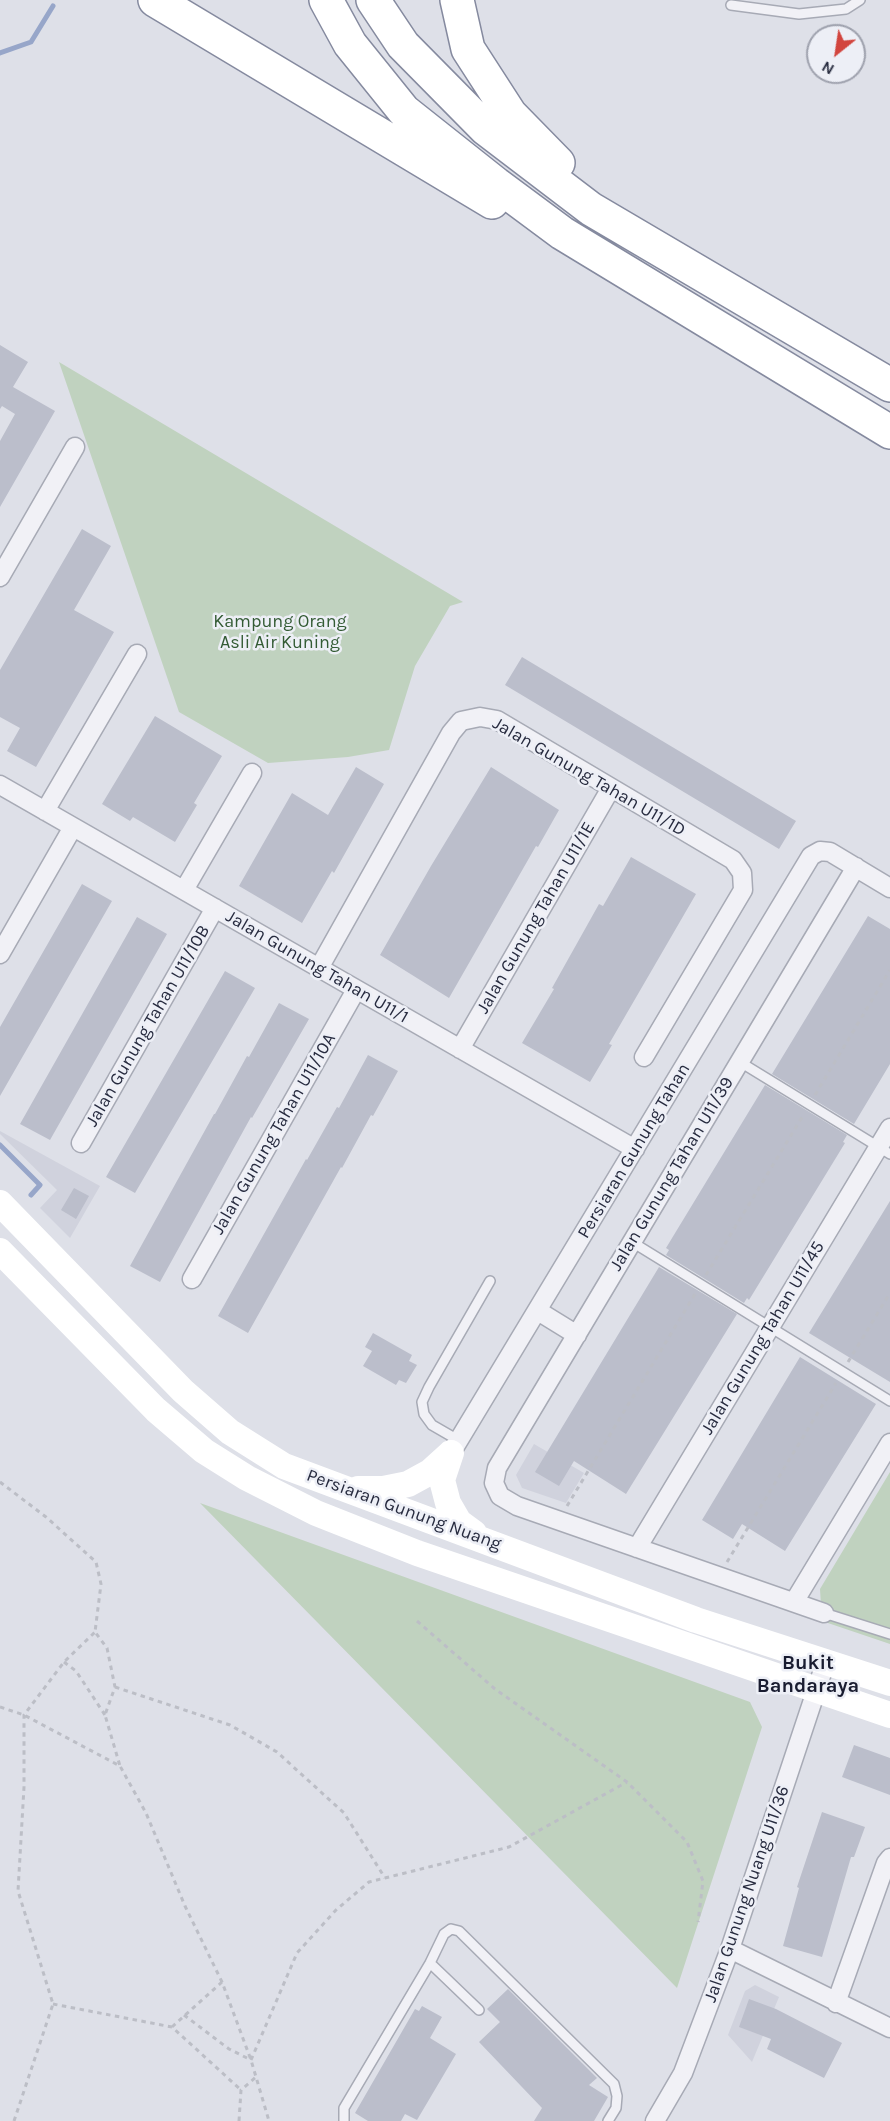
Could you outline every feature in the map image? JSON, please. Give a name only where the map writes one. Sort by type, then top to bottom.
[{"type":"highway","points":[[155,0],[488,201],[562,234]]},
{"type":"highway","points":[[326,0],[350,44],[404,111],[562,234],[890,432]]},
{"type":"highway","points":[[373,0],[404,45],[486,129],[591,209],[890,385]]},
{"type":"highway","points":[[457,0],[468,49],[510,114],[567,173],[702,257],[798,330]]},
{"type":"street","points":[[0,577],[75,447]]},
{"type":"street","points":[[45,811],[137,654]]},
{"type":"street","name":"Jalan Gunung Tahan U11/1D","points":[[319,968],[451,733],[461,721],[480,717],[497,720],[733,861],[742,873],[743,890],[644,1057]]},
{"type":"street","points":[[184,890],[252,772]]},
{"type":"street","name":"Jalan Gunung Tahan U11/1","points":[[0,785],[635,1149]]},
{"type":"street","name":"Jalan Gunung Tahan U11/1E","points":[[460,1049],[611,788]]},
{"type":"street","points":[[0,954],[73,827]]},
{"type":"street","name":"Persiaran Gunung Tahan","points":[[455,1447],[811,856],[820,851],[830,852],[856,867]]},
{"type":"street","points":[[856,867],[890,888]]},
{"type":"street","name":"Jalan Gunung Tahan U11/39","points":[[558,1521],[517,1506],[500,1496],[495,1483],[497,1468],[856,867]]},
{"type":"street","name":"Jalan Gunung Tahan U11/10B","points":[[81,1143],[215,908]]},
{"type":"street","name":"Jalan Gunung Tahan U11/10A","points":[[192,1279],[357,990]]},
{"type":"street","name":"Jalan Gunung Tahan U11/45","points":[[637,1548],[770,1327],[884,1151],[890,1128]]},
{"type":"street","name":"Persiaran Gunung Nuang","points":[[0,1203],[183,1391],[230,1432],[284,1466],[696,1620],[890,1683]]},
{"type":"street","name":"Persiaran Gunung Nuang","points":[[0,1251],[156,1410],[204,1451],[247,1478],[316,1513],[417,1553],[890,1715]]},
{"type":"street","points":[[538,1311],[577,1335]]},
{"type":"street","points":[[794,1602],[890,1443]]},
{"type":"street","points":[[346,1489],[383,1489],[408,1484],[430,1472],[455,1447]]},
{"type":"street","points":[[455,1447],[442,1480],[447,1503],[459,1521],[481,1539]]},
{"type":"street","points":[[558,1521],[824,1613]]},
{"type":"street","name":"Jalan Gunung Nuang U11/36","points":[[655,2121],[683,2073],[730,1948],[826,1661]]},
{"type":"street","points":[[836,2003],[886,1863],[890,1858]]},
{"type":"street","points":[[730,1948],[890,2028]]},
{"type":"lane","points":[[731,5],[799,14],[846,9],[860,0]]},
{"type":"lane","points":[[740,1062],[884,1151]]},
{"type":"lane","points":[[632,1242],[890,1401]]},
{"type":"lane","points":[[455,1447],[432,1425],[424,1414],[422,1402],[490,1281]]},
{"type":"lane","points":[[824,1613],[890,1634]]},
{"type":"lane","points":[[344,2121],[344,2108],[430,1963],[444,1934],[451,1929],[459,1931],[614,2084],[617,2096],[615,2108],[608,2121]]},
{"type":"lane","points":[[430,1963],[479,2010]]},
{"type":"path","points":[[558,1521],[890,970]]},
{"type":"path","points":[[718,1576],[890,1293]]},
{"type":"path","points":[[0,1482],[46,1517],[96,1562],[101,1584],[95,1632],[64,1662],[24,1715],[24,1787],[18,1890],[53,2004],[14,2121]]},
{"type":"path","points":[[417,1621],[495,1689],[627,1782],[687,1842],[703,1881],[698,1922]]},
{"type":"path","points":[[95,1632],[106,1648],[115,1687],[105,1715]]},
{"type":"path","points":[[64,1662],[76,1671],[105,1715],[120,1766],[146,1814],[185,1906],[222,1982],[251,2060],[269,2121]]},
{"type":"path","points":[[115,1687],[230,1725],[277,1752],[344,1814],[385,1878]]},
{"type":"path","points":[[0,1707],[24,1715],[120,1766]]},
{"type":"path","points":[[251,2060],[297,1953],[336,1910],[369,1882],[509,1847],[627,1782]]},
{"type":"path","points":[[172,2027],[222,1982]]},
{"type":"path","points":[[53,2004],[172,2027],[241,2090]]},
{"type":"path","points":[[184,2015],[229,2049],[251,2060]]},
{"type":"path","points":[[239,2121],[241,2090],[256,2077]]},
{"type":"shaded area","points":[[0,1131],[100,1186],[70,1238],[40,1208],[57,1190],[0,1134]]},
{"type":"shaded area","points":[[534,1444],[584,1473],[566,1503],[522,1488],[516,1475]]},
{"type":"shaded area","points":[[755,1985],[779,1997],[752,2062],[728,2035],[745,1991]]},
{"type":"green space","name":"Kampung Orang Asli Air Kuning","points":[[59,362],[463,602],[450,606],[415,666],[389,750],[348,757],[268,763],[179,712]]},
{"type":"green space","points":[[890,1472],[890,1644],[822,1621],[820,1589]]},
{"type":"green space","points":[[200,1503],[750,1702],[762,1727],[677,1988]]},
{"type":"building","points":[[0,345],[28,362],[13,387],[55,411],[0,507],[0,441],[15,414],[2,406],[0,409]]},
{"type":"building","points":[[82,529],[111,546],[74,610],[114,632],[36,767],[7,751],[20,728],[0,717],[0,670]]},
{"type":"building","points":[[522,657],[796,821],[779,849],[505,685]]},
{"type":"building","points":[[155,716],[222,756],[194,803],[197,805],[175,842],[133,817],[130,821],[102,804]]},
{"type":"building","points":[[356,767],[384,784],[334,873],[332,871],[302,923],[239,886],[292,793],[328,815]]},
{"type":"building","points":[[491,767],[559,810],[449,998],[380,955]]},
{"type":"building","points":[[631,857],[696,894],[609,1044],[612,1045],[590,1082],[522,1043],[554,989],[552,988],[599,904],[603,906]]},
{"type":"building","points":[[82,884],[112,901],[0,1096],[0,1027]]},
{"type":"building","points":[[868,916],[890,929],[890,1064],[854,1124],[772,1074]]},
{"type":"building","points":[[137,917],[167,934],[50,1140],[20,1124]]},
{"type":"building","points":[[225,971],[255,988],[135,1193],[106,1177]]},
{"type":"building","points":[[279,1003],[309,1019],[251,1117],[160,1282],[130,1266],[214,1114]]},
{"type":"building","points":[[368,1055],[398,1071],[248,1333],[218,1316],[306,1159],[337,1107],[339,1108]]},
{"type":"building","points":[[765,1085],[847,1135],[843,1142],[845,1143],[749,1300],[747,1298],[744,1303],[666,1255],[669,1250],[666,1248]]},
{"type":"building","points":[[74,1188],[89,1196],[76,1219],[61,1210]]},
{"type":"building","points":[[890,1201],[890,1382],[809,1333]]},
{"type":"building","points":[[659,1267],[737,1314],[626,1494],[574,1461],[559,1486],[535,1472]]},
{"type":"building","points":[[373,1333],[412,1355],[409,1361],[417,1365],[406,1383],[399,1380],[396,1385],[363,1366],[372,1351],[365,1347]]},
{"type":"building","points":[[800,1357],[876,1404],[785,1551],[742,1524],[733,1539],[702,1520]]},
{"type":"building","points":[[854,1745],[890,1758],[890,1795],[842,1777]]},
{"type":"building","points":[[822,1812],[865,1827],[854,1857],[851,1857],[822,1957],[783,1946],[799,1888],[797,1887]]},
{"type":"building","points":[[508,1989],[597,2078],[589,2085],[608,2097],[594,2121],[534,2121],[542,2108],[479,2042],[500,2022],[487,2009]]},
{"type":"building","points":[[749,1999],[776,2009],[842,2043],[824,2078],[767,2049],[771,2039],[739,2027]]},
{"type":"building","points":[[422,2006],[442,2017],[430,2038],[456,2054],[417,2120],[405,2114],[401,2121],[368,2121],[355,2113],[415,2009],[419,2011]]},
{"type":"waterway","points":[[0,53],[31,42],[53,6]]},
{"type":"waterway","points":[[0,1145],[40,1185],[31,1195]]},
{"type":"district","name":"Bukit Bandaraya","points":[[808,1674]]}]
